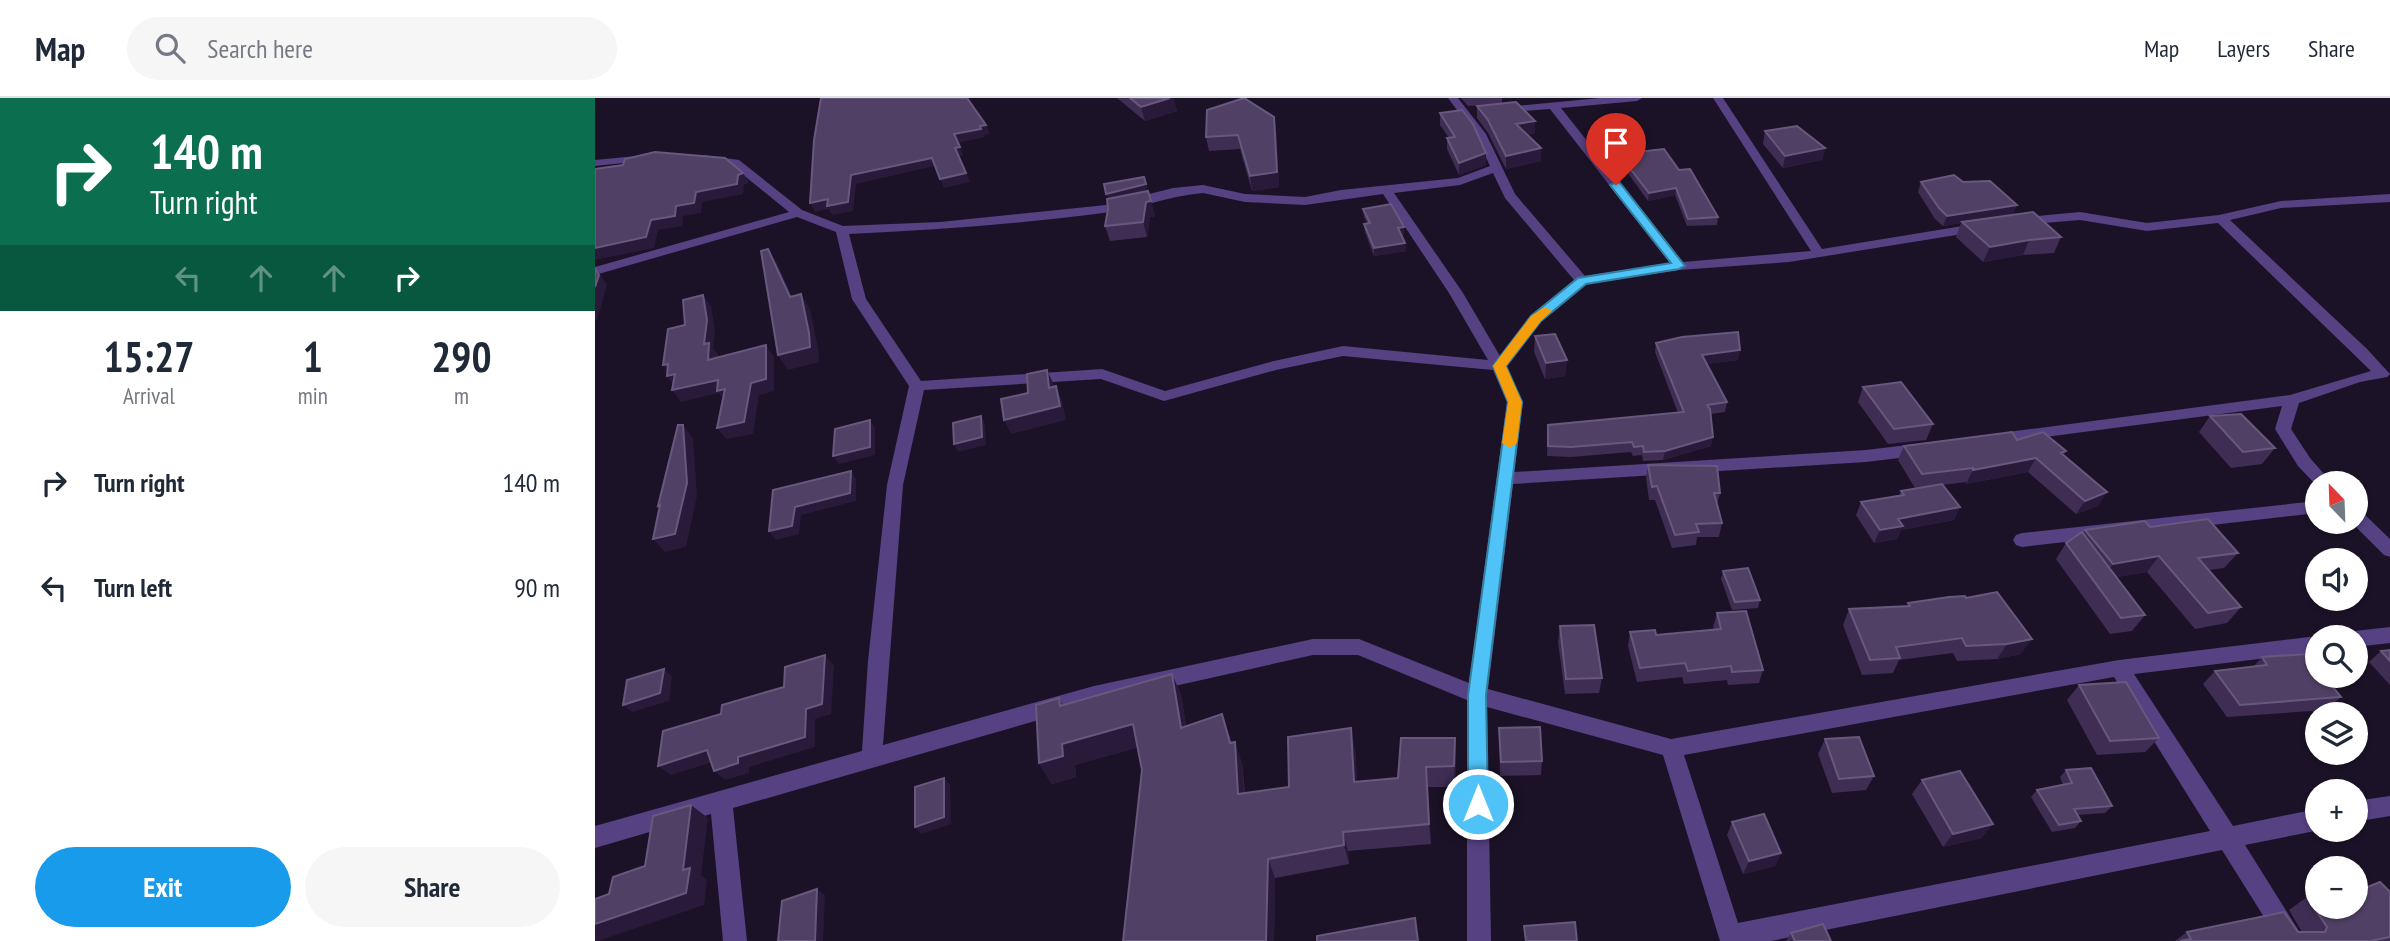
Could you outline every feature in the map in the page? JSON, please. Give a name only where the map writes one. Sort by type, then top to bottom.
[{"type":"street","points":[[1453,98],[1470,112],[1509,195],[1583,281]]},
{"type":"street","points":[[1489,111],[1637,98]]},
{"type":"street","points":[[1718,98],[1818,252]]},
{"type":"street","points":[[1553,105],[1679,266]]},
{"type":"street","points":[[595,163],[664,156]]},
{"type":"street","points":[[690,156],[735,162],[798,213],[842,230],[940,226],[1106,209],[1173,192],[1203,189],[1245,198],[1305,201],[1341,194],[1460,181],[1496,168]]},
{"type":"street","points":[[1386,190],[1471,313],[1500,366],[1515,402],[1477,695],[1479,941]]},
{"type":"street","points":[[1500,366],[1536,318],[1583,281],[1679,266],[1789,258],[2003,223],[2080,216],[2147,227],[2221,219],[2238,212],[2282,206],[2390,198]]},
{"type":"street","points":[[595,271],[798,213]]},
{"type":"street","points":[[2221,219],[2386,378]]},
{"type":"street","points":[[842,230],[859,299],[917,386],[895,485],[878,661],[872,759]]},
{"type":"street","points":[[917,386],[1103,374],[1164,396],[1273,366],[1343,351],[1500,366]]},
{"type":"street","points":[[1976,442],[2292,400],[2358,378],[2386,378]]},
{"type":"street","points":[[2292,400],[2283,429],[2313,471]]},
{"type":"street","points":[[1505,479],[1866,456],[1935,447]]},
{"type":"street","points":[[2022,540],[2305,508]]},
{"type":"street","points":[[2368,528],[2390,550]]},
{"type":"street","points":[[2368,638],[2390,635]]},
{"type":"street","points":[[595,837],[1094,695],[1313,647],[1359,647],[1477,695],[1671,748],[2119,668],[2305,645]]},
{"type":"street","points":[[2119,668],[2294,941]]},
{"type":"street","points":[[1671,748],[1731,939],[2305,822]]},
{"type":"street","points":[[721,802],[735,941]]},
{"type":"street","points":[[2368,810],[2390,806]]},
{"type":"building","points":[[821,98],[967,98],[986,125],[980,126],[981,129],[954,134],[960,147],[955,148],[966,173],[940,179],[932,158],[851,175],[848,202],[827,206],[828,199],[810,203],[814,140]]},
{"type":"building","points":[[1130,98],[1170,98],[1141,107]]},
{"type":"building","points":[[1244,98],[1274,117],[1277,172],[1250,176],[1238,135],[1206,137],[1207,110]]},
{"type":"building","points":[[1516,102],[1535,121],[1516,124],[1541,148],[1506,156],[1488,120],[1477,106]]},
{"type":"building","points":[[1462,110],[1473,124],[1486,153],[1459,163],[1447,138],[1455,137],[1440,113]]},
{"type":"building","points":[[1797,126],[1825,148],[1785,156],[1765,131]]},
{"type":"building","points":[[1664,149],[1679,170],[1690,169],[1718,217],[1688,219],[1676,188],[1649,193],[1619,154]]},
{"type":"building","points":[[655,152],[725,158],[743,173],[738,175],[737,184],[696,192],[694,203],[676,206],[675,216],[651,220],[646,237],[595,248],[595,169],[623,165],[625,159]]},
{"type":"building","points":[[1954,175],[1963,182],[1990,181],[2017,205],[1947,216],[1921,182]]},
{"type":"building","points":[[1144,177],[1146,184],[1106,194],[1104,184]]},
{"type":"building","points":[[1148,191],[1151,201],[1146,202],[1143,222],[1105,226],[1107,199]]},
{"type":"building","points":[[1391,204],[1404,227],[1398,228],[1405,243],[1374,248],[1364,224],[1370,223],[1363,209]]},
{"type":"building","points":[[2033,212],[2061,237],[1990,247],[1962,222]]},
{"type":"building","points":[[768,249],[790,297],[801,294],[810,347],[778,355],[761,251]]},
{"type":"building","points":[[595,268],[599,275],[595,287]]},
{"type":"building","points":[[703,295],[707,320],[704,344],[709,343],[708,360],[766,345],[766,379],[751,383],[744,422],[717,428],[725,389],[717,391],[718,380],[672,390],[675,374],[667,376],[668,364],[663,365],[668,329],[685,325],[683,300]]},
{"type":"building","points":[[1738,332],[1740,350],[1702,355],[1727,402],[1707,405],[1710,409],[1713,437],[1665,451],[1644,452],[1643,446],[1634,447],[1632,442],[1548,446],[1548,425],[1684,412],[1656,343],[1682,337]]},
{"type":"building","points":[[1555,334],[1567,360],[1546,363],[1535,336]]},
{"type":"building","points":[[1047,370],[1049,388],[1056,386],[1060,406],[1004,420],[1001,399],[1028,393],[1027,374]]},
{"type":"building","points":[[1901,382],[1933,424],[1894,429],[1863,387]]},
{"type":"building","points":[[2241,414],[2275,448],[2243,452],[2210,416]]},
{"type":"building","points":[[981,416],[982,437],[954,444],[953,423]]},
{"type":"building","points":[[870,420],[870,447],[833,456],[835,429]]},
{"type":"building","points":[[678,425],[683,425],[687,483],[675,534],[653,539],[660,505],[658,506]]},
{"type":"building","points":[[2012,432],[2017,440],[2043,432],[2066,451],[2061,453],[2107,492],[2085,501],[2036,458],[1973,470],[1922,474],[1904,446]]},
{"type":"building","points":[[1648,465],[1717,466],[1720,493],[1714,493],[1722,523],[1696,524],[1699,532],[1675,535],[1657,486],[1652,487]]},
{"type":"building","points":[[851,471],[850,493],[795,507],[792,526],[769,531],[773,490]]},
{"type":"building","points":[[1942,484],[1960,507],[1898,519],[1903,526],[1880,530],[1861,502],[1904,495],[1901,491]]},
{"type":"building","points":[[2208,519],[2238,553],[2198,558],[2241,607],[2208,613],[2159,556],[2113,564],[2085,530],[2145,521],[2150,527]]},
{"type":"building","points":[[2082,532],[2145,615],[2121,618],[2066,543]]},
{"type":"building","points":[[1748,568],[1760,600],[1735,602],[1723,571]]},
{"type":"building","points":[[1997,592],[2032,639],[2007,644],[1966,646],[1962,638],[1896,647],[1900,658],[1870,660],[1849,609],[1910,606],[1908,603],[1949,597],[1966,598]]},
{"type":"building","points":[[1746,611],[1763,670],[1732,672],[1731,666],[1688,671],[1685,663],[1640,668],[1630,632],[1655,630],[1656,635],[1721,629],[1717,613]]},
{"type":"building","points":[[1594,625],[1602,678],[1566,679],[1560,626]]},
{"type":"building","points":[[2390,650],[2390,661],[2381,651]]},
{"type":"building","points":[[2305,654],[2305,688],[2334,688],[2341,697],[2240,705],[2215,671],[2267,665],[2262,657]]},
{"type":"building","points":[[825,655],[822,704],[806,709],[805,737],[738,757],[738,763],[714,771],[707,750],[658,766],[663,731],[721,714],[722,705],[784,687],[785,667]]},
{"type":"building","points":[[664,669],[660,693],[623,705],[627,680]]},
{"type":"building","points":[[1172,674],[1181,728],[1222,714],[1230,743],[1235,742],[1238,794],[1289,787],[1288,737],[1351,728],[1354,782],[1398,778],[1401,738],[1455,738],[1454,766],[1426,767],[1429,824],[1343,832],[1344,845],[1268,859],[1266,941],[1123,941],[1142,770],[1133,724],[1062,744],[1063,756],[1039,763],[1036,705],[1059,698],[1060,706]]},
{"type":"building","points":[[2126,682],[2159,738],[2110,741],[2079,685]]},
{"type":"building","points":[[1540,727],[1542,761],[1501,762],[1499,728]]},
{"type":"building","points":[[1859,737],[1874,776],[1839,779],[1825,739]]},
{"type":"building","points":[[2091,768],[2112,806],[2074,809],[2081,821],[2059,825],[2037,790],[2072,783],[2066,770]]},
{"type":"building","points":[[1960,771],[1993,824],[1953,834],[1922,780]]},
{"type":"building","points":[[944,778],[944,817],[915,827],[915,787]]},
{"type":"building","points":[[691,805],[683,870],[690,868],[686,893],[595,924],[595,899],[609,894],[613,877],[645,866],[653,816]]},
{"type":"building","points":[[1764,814],[1781,853],[1749,861],[1732,822]]},
{"type":"building","points":[[2380,882],[2390,892],[2390,937],[2370,941],[2180,941],[2191,939],[2187,932],[2284,912],[2298,932],[2325,932],[2327,927],[2322,919],[2368,919],[2368,887]]},
{"type":"building","points":[[817,889],[815,941],[778,941],[782,901]]},
{"type":"building","points":[[1415,918],[1418,941],[1317,941],[1317,936]]},
{"type":"building","points":[[1575,922],[1577,941],[1526,941],[1524,926]]},
{"type":"building","points":[[1823,924],[1831,941],[1795,941],[1791,933]]},
{"type":"slow traffic","points":[[1510,443],[1515,402],[1500,366],[1536,318],[1545,311]]},
{"type":"route","points":[[1478,804],[1477,695],[1515,402],[1500,366],[1536,318],[1583,281],[1679,266],[1616,185]]}]
